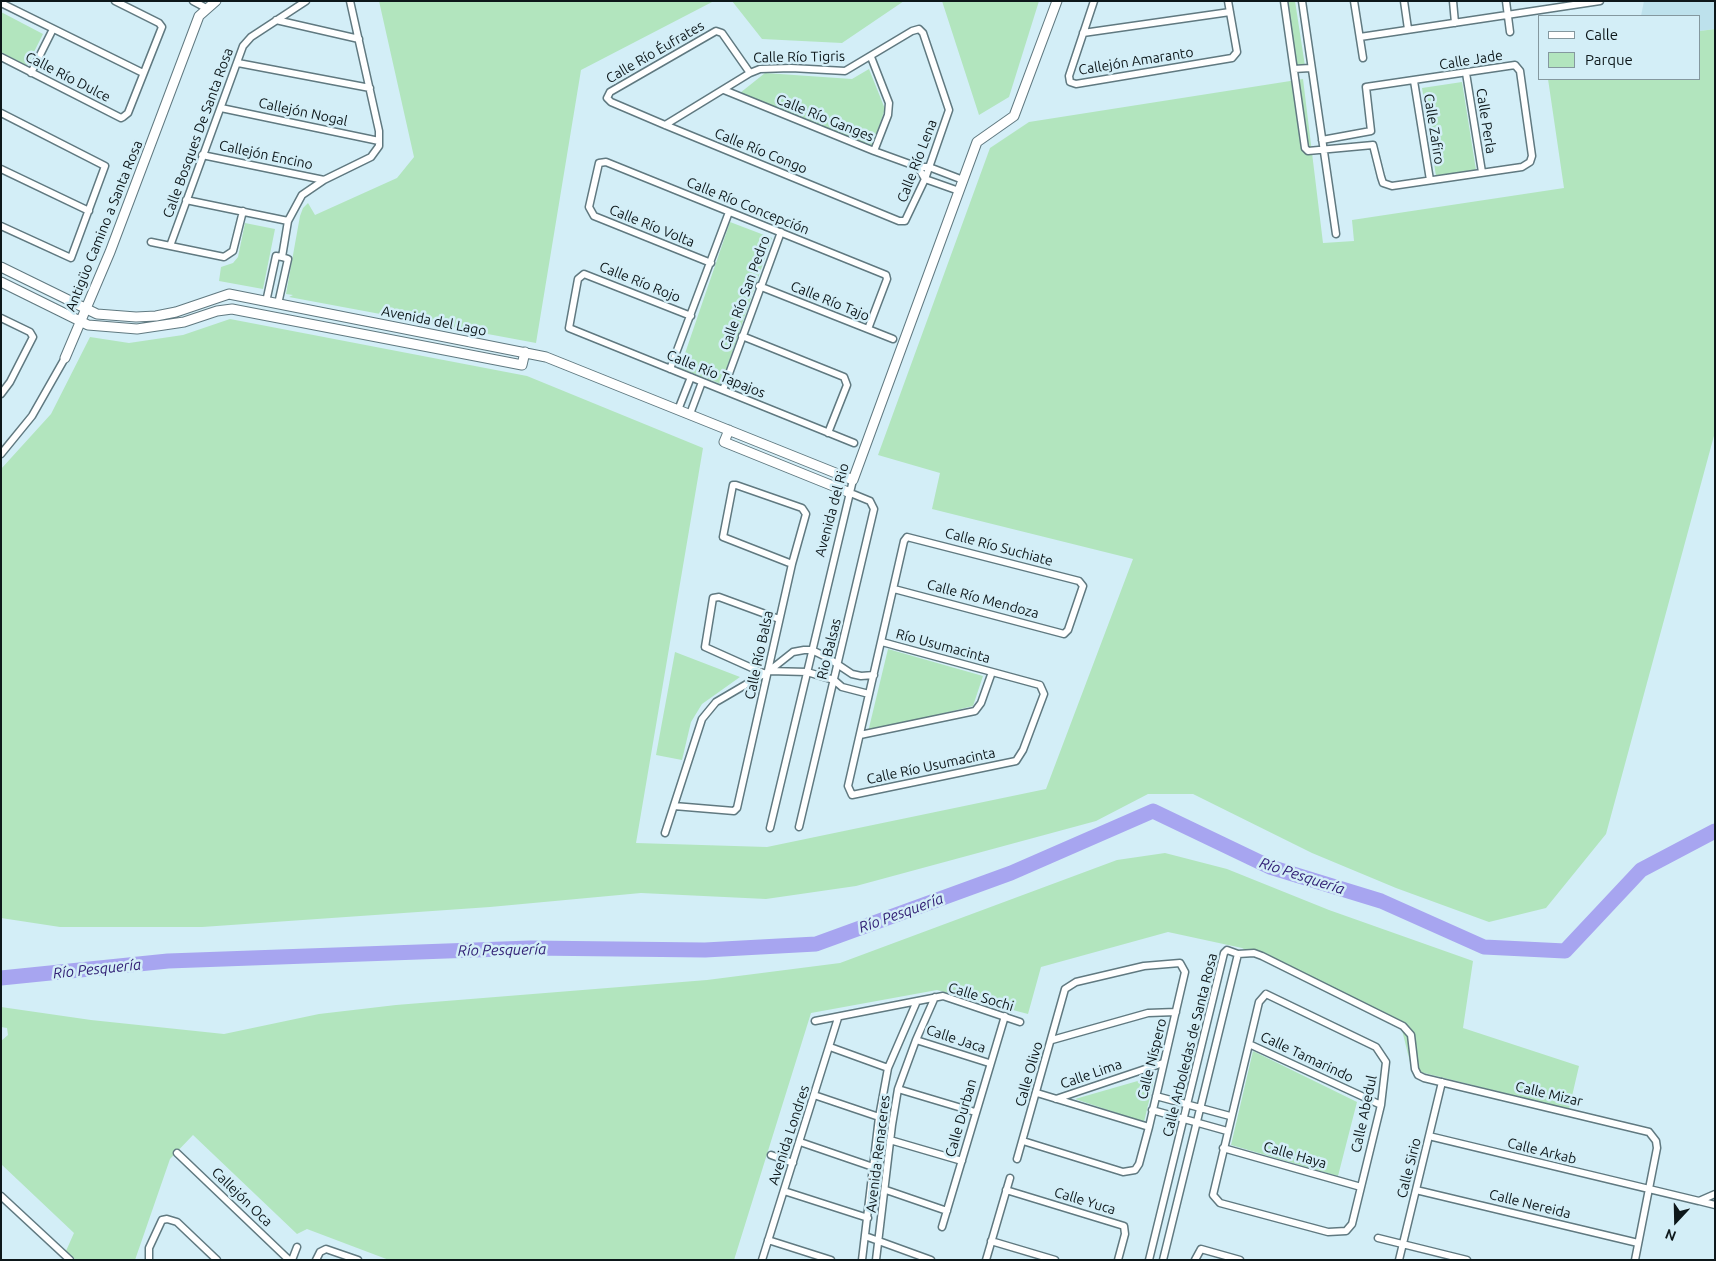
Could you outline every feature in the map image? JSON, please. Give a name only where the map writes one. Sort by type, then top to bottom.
[{"type":"street","points":[[1,3],[143,73],[162,25],[115,1]]},
{"type":"street","points":[[193,1],[206,8]]},
{"type":"street","name":"Antigüo Camino a Santa Rosa","points":[[1,454],[37,408],[65,358],[110,252],[199,16],[216,1]]},
{"type":"street","name":"Calle Bosques De Santa Rosa","points":[[170,246],[246,40],[306,1]]},
{"type":"street","points":[[278,304],[282,257],[288,221],[302,195],[324,180],[371,156],[376,152],[380,141],[350,1]]},
{"type":"street","name":"Avenida del Rio","points":[[770,828],[808,672],[848,492],[977,142],[1014,116],[1056,1]]},
{"type":"street","name":"Callejón Amaranto","points":[[1094,1],[1068,76],[1070,82],[1076,84],[1232,58],[1236,52],[1228,1]]},
{"type":"street","points":[[1284,1],[1305,148],[1311,152],[1323,151]]},
{"type":"street","points":[[1302,1],[1310,68],[1336,234]]},
{"type":"street","points":[[1354,1],[1363,58]]},
{"type":"street","points":[[1404,1],[1408,30]]},
{"type":"street","points":[[1452,1],[1455,23]]},
{"type":"street","points":[[1506,1],[1510,32]]},
{"type":"street","points":[[1360,37],[1600,1]]},
{"type":"street","points":[[1083,33],[1230,12]]},
{"type":"street","points":[[276,20],[359,39]]},
{"type":"street","points":[[31,73],[53,29]]},
{"type":"street","name":"Calle Río Tigris","points":[[719,31],[750,73],[774,67],[846,71],[912,31],[919,29]]},
{"type":"street","name":"Calle Río Lena","points":[[908,218],[929,167],[949,110],[923,33],[919,29]]},
{"type":"street","name":"Calle Río Éufrates","points":[[607,98],[610,92],[719,31]]},
{"type":"street","name":"Calle Río Dulce","points":[[1,57],[121,118],[128,113],[143,73]]},
{"type":"street","points":[[871,57],[889,103],[888,115],[874,151]]},
{"type":"street","points":[[238,63],[370,88]]},
{"type":"street","name":"Calle Jade","points":[[1322,140],[1371,130],[1366,87],[1515,65],[1520,71],[1531,161],[1522,167],[1387,186],[1381,177],[1373,145],[1323,151]]},
{"type":"street","points":[[1294,69],[1310,68]]},
{"type":"street","points":[[666,125],[750,73]]},
{"type":"street","name":"Calle Perla","points":[[1466,73],[1482,172]]},
{"type":"street","name":"Calle Zafiro","points":[[1414,81],[1430,180]]},
{"type":"street","name":"Calle Río Ganges","points":[[724,90],[874,151],[918,167],[929,167],[963,180]]},
{"type":"street","name":"Calle Río Congo","points":[[607,98],[611,102],[899,221],[906,221],[908,218]]},
{"type":"street","name":"Callejón Nogal","points":[[221,108],[380,141]]},
{"type":"street","points":[[1,114],[105,166],[71,258],[1,226]]},
{"type":"street","name":"Callejón Encino","points":[[202,155],[324,180]]},
{"type":"street","name":"Calle Río Concepción","points":[[599,163],[606,162],[888,276],[868,329]]},
{"type":"street","name":"Calle Río Volta","points":[[599,163],[589,207],[590,212],[597,218],[710,263]]},
{"type":"street","points":[[918,167],[924,179],[959,191]]},
{"type":"street","points":[[1,169],[89,212]]},
{"type":"street","points":[[186,200],[288,221]]},
{"type":"street","points":[[151,242],[224,257],[233,251],[242,211]]},
{"type":"street","points":[[670,369],[729,212]]},
{"type":"street","name":"Calle Río San Pedro","points":[[723,390],[781,232]]},
{"type":"street","points":[[266,302],[282,257]]},
{"type":"street","name":"Avenida del Lago","points":[[1,267],[97,314],[136,318],[176,312],[228,294],[546,357],[853,480]]},
{"type":"street","name":"Calle Río Rojo","points":[[569,328],[580,275],[590,275],[691,316]]},
{"type":"street","name":"Avenida del Lago","points":[[1,282],[88,325],[137,329],[184,322],[217,311],[232,309],[522,365],[524,352]]},
{"type":"street","name":"Calle Río Tajo","points":[[760,286],[893,339]]},
{"type":"street","points":[[1,318],[32,334],[32,340],[15,374],[1,394]]},
{"type":"street","name":"Calle Río Tapajos","points":[[569,328],[854,443]]},
{"type":"street","points":[[404,342],[406,329]]},
{"type":"street","points":[[742,336],[840,375],[846,381],[847,385],[828,433]]},
{"type":"street","points":[[678,410],[691,377]]},
{"type":"street","points":[[690,414],[702,382]]},
{"type":"street","points":[[729,430],[724,442],[848,492]]},
{"type":"street","name":"Calle Río Balsa","points":[[674,806],[734,811],[737,806],[766,672],[806,514],[804,510],[736,484],[732,487],[723,533],[725,538],[792,564]]},
{"type":"street","name":"Rio Balsas","points":[[799,827],[874,510],[870,501],[848,492]]},
{"type":"street","name":"Calle Río Suchiate","points":[[894,589],[904,541],[908,537],[1082,584],[1065,633]]},
{"type":"street","points":[[882,642],[894,589]]},
{"type":"street","name":"Calle Río Mendoza","points":[[894,589],[1065,633]]},
{"type":"street","points":[[779,619],[714,596],[704,647],[766,672],[808,672],[834,680],[842,687],[869,694]]},
{"type":"street","name":"Río Usumacinta","points":[[852,795],[848,786],[882,642],[1040,685],[1044,691],[1023,750],[1016,761]]},
{"type":"street","points":[[664,833],[702,719],[716,702],[766,672],[794,652],[812,650],[861,676],[874,675]]},
{"type":"street","points":[[860,735],[972,712],[981,704],[992,672]]},
{"type":"street","name":"Calle Río Usumacinta","points":[[852,795],[1016,761]]},
{"type":"street","name":"Calle Arboledas de Santa Rosa","points":[[1149,1260],[1224,952],[1227,950],[1238,954],[1163,1260]]},
{"type":"street","name":"Calle Mizar","points":[[1238,954],[1254,953],[1262,956],[1404,1026],[1411,1035],[1415,1070],[1418,1075],[1649,1132],[1656,1141],[1657,1148],[1649,1190]]},
{"type":"street","name":"Calle Níspero","points":[[1023,1141],[1123,1172],[1130,1172],[1139,1164],[1185,972],[1180,963],[1144,966],[1076,982],[1070,985],[1062,995]]},
{"type":"street","name":"Calle Abedul","points":[[1270,994],[1376,1047],[1386,1062],[1386,1076],[1381,1105],[1352,1224],[1346,1231],[1339,1233],[1220,1203],[1213,1195],[1226,1131],[1249,1044],[1260,998],[1270,994]]},
{"type":"street","name":"Calle Olivo","points":[[1017,1159],[1052,1040],[1062,995]]},
{"type":"street","name":"Calle Sochi","points":[[815,1021],[943,996],[955,998],[1020,1022]]},
{"type":"street","name":"Avenida Renaceres","points":[[876,1260],[880,1241],[890,1140],[898,1089],[916,1040],[935,997]]},
{"type":"street","name":"Avenida Renaceres","points":[[862,1260],[879,1117],[888,1068],[917,1001]]},
{"type":"street","points":[[1052,1040],[1148,1013],[1176,1012]]},
{"type":"street","name":"Calle Durban","points":[[942,1227],[989,1063],[1005,1016]]},
{"type":"street","name":"Avenida Londres","points":[[762,1260],[838,1018]]},
{"type":"street","name":"Calle Jaca","points":[[916,1040],[989,1063]]},
{"type":"street","name":"Calle Tamarindo","points":[[1249,1044],[1381,1105]]},
{"type":"street","points":[[830,1047],[888,1068]]},
{"type":"street","name":"Calle Lima","points":[[1056,1099],[1163,1063]]},
{"type":"street","name":"Calle Sirio","points":[[1399,1260],[1442,1082]]},
{"type":"street","points":[[898,1089],[975,1112]]},
{"type":"street","points":[[1037,1093],[1149,1127]]},
{"type":"street","points":[[814,1096],[879,1117]]},
{"type":"street","points":[[1156,1096],[1230,1116]]},
{"type":"street","points":[[1152,1110],[1226,1131]]},
{"type":"street","name":"Calle Arkab","points":[[1429,1136],[1715,1205]]},
{"type":"street","points":[[890,1140],[962,1161]]},
{"type":"street","points":[[800,1142],[873,1167]]},
{"type":"street","name":"Calle Haya","points":[[1223,1148],[1361,1187]]},
{"type":"street","name":"Callejón Oca","points":[[177,1153],[291,1260]]},
{"type":"street","points":[[771,1155],[793,1163]]},
{"type":"street","points":[[986,1260],[1010,1178]]},
{"type":"street","points":[[886,1190],[947,1211]]},
{"type":"street","name":"Calle Yuca","points":[[1006,1190],[1124,1226],[1125,1234],[1118,1260]]},
{"type":"street","name":"Calle Nereida","points":[[1416,1190],[1638,1243]]},
{"type":"street","points":[[1635,1260],[1649,1190]]},
{"type":"street","points":[[784,1191],[868,1218]]},
{"type":"street","points":[[1698,1201],[1715,1194]]},
{"type":"street","points":[[1,1196],[70,1260]]},
{"type":"street","points":[[149,1260],[149,1248],[162,1220],[172,1219],[217,1260]]},
{"type":"street","points":[[865,1236],[930,1260]]},
{"type":"street","points":[[1378,1238],[1467,1260]]},
{"type":"street","points":[[768,1240],[831,1260]]},
{"type":"street","points":[[991,1241],[1055,1260]]},
{"type":"street","points":[[291,1260],[297,1247]]},
{"type":"street","points":[[317,1257],[326,1249],[358,1260]]},
{"type":"street","points":[[1195,1260],[1201,1249],[1240,1260]]},
{"type":"shaded area","points":[[1644,1],[1715,1],[1715,29],[1701,31],[1701,15],[1641,15]]},
{"type":"green space","points":[[379,1],[714,1],[581,70],[536,343],[289,297],[293,295],[286,294],[303,208],[308,203],[315,215],[397,178],[414,157]]},
{"type":"green space","points":[[732,1],[904,1],[842,43],[762,39]]},
{"type":"green space","points":[[942,1],[1039,1],[1009,97],[979,115]]},
{"type":"green space","points":[[1286,1],[1295,1],[1305,66],[1295,67]]},
{"type":"green space","points":[[1,12],[43,34],[27,66],[1,52]]},
{"type":"green space","points":[[1715,29],[1715,432],[1606,834],[1546,908],[1489,922],[1396,888],[1312,853],[1193,794],[1148,794],[1096,821],[856,886],[766,899],[641,893],[490,907],[202,927],[60,927],[1,918],[1,469],[51,414],[90,337],[129,343],[183,335],[230,319],[527,376],[703,448],[636,843],[767,847],[1046,789],[1133,559],[932,509],[940,473],[878,455],[990,148],[1029,122],[1303,79],[1323,243],[1354,241],[1352,220],[1564,188],[1548,80],[1701,80],[1701,31]]},
{"type":"green space","points":[[869,69],[885,109],[872,146],[740,93],[765,73],[852,79]]},
{"type":"green space","points":[[1462,82],[1476,170],[1436,176],[1422,88]]},
{"type":"green space","points":[[730,222],[772,238],[721,384],[680,368]]},
{"type":"green space","points":[[245,223],[275,229],[263,289],[219,281],[221,267],[233,263],[238,257]]},
{"type":"green space","points":[[888,649],[983,676],[973,706],[868,732]]},
{"type":"green space","points":[[675,652],[740,677],[702,704],[691,722],[682,760],[656,755]]},
{"type":"green space","points":[[1165,853],[1227,869],[1329,910],[1473,961],[1463,1028],[1579,1066],[1569,1109],[1412,1070],[1402,1030],[1242,948],[1168,932],[1041,967],[1028,1014],[937,990],[811,1013],[734,1260],[389,1260],[307,1229],[297,1234],[193,1135],[170,1159],[135,1260],[76,1260],[66,1251],[74,1233],[1,1164],[1,1041],[8,1035],[7,1028],[1,1027],[1,1007],[91,1020],[224,1034],[319,1014],[396,1005],[707,980],[840,963],[1117,860]]},
{"type":"green space","points":[[1253,1051],[1357,1102],[1338,1176],[1231,1145]]},
{"type":"green space","points":[[1155,1076],[1144,1122],[1075,1099]]},
{"type":"waterway","name":"Río Pesquería","points":[[1,978],[168,961],[530,948],[705,950],[816,944],[1011,873],[1153,811],[1270,867],[1381,901],[1484,947],[1565,951],[1641,870],[1715,831]]}]
